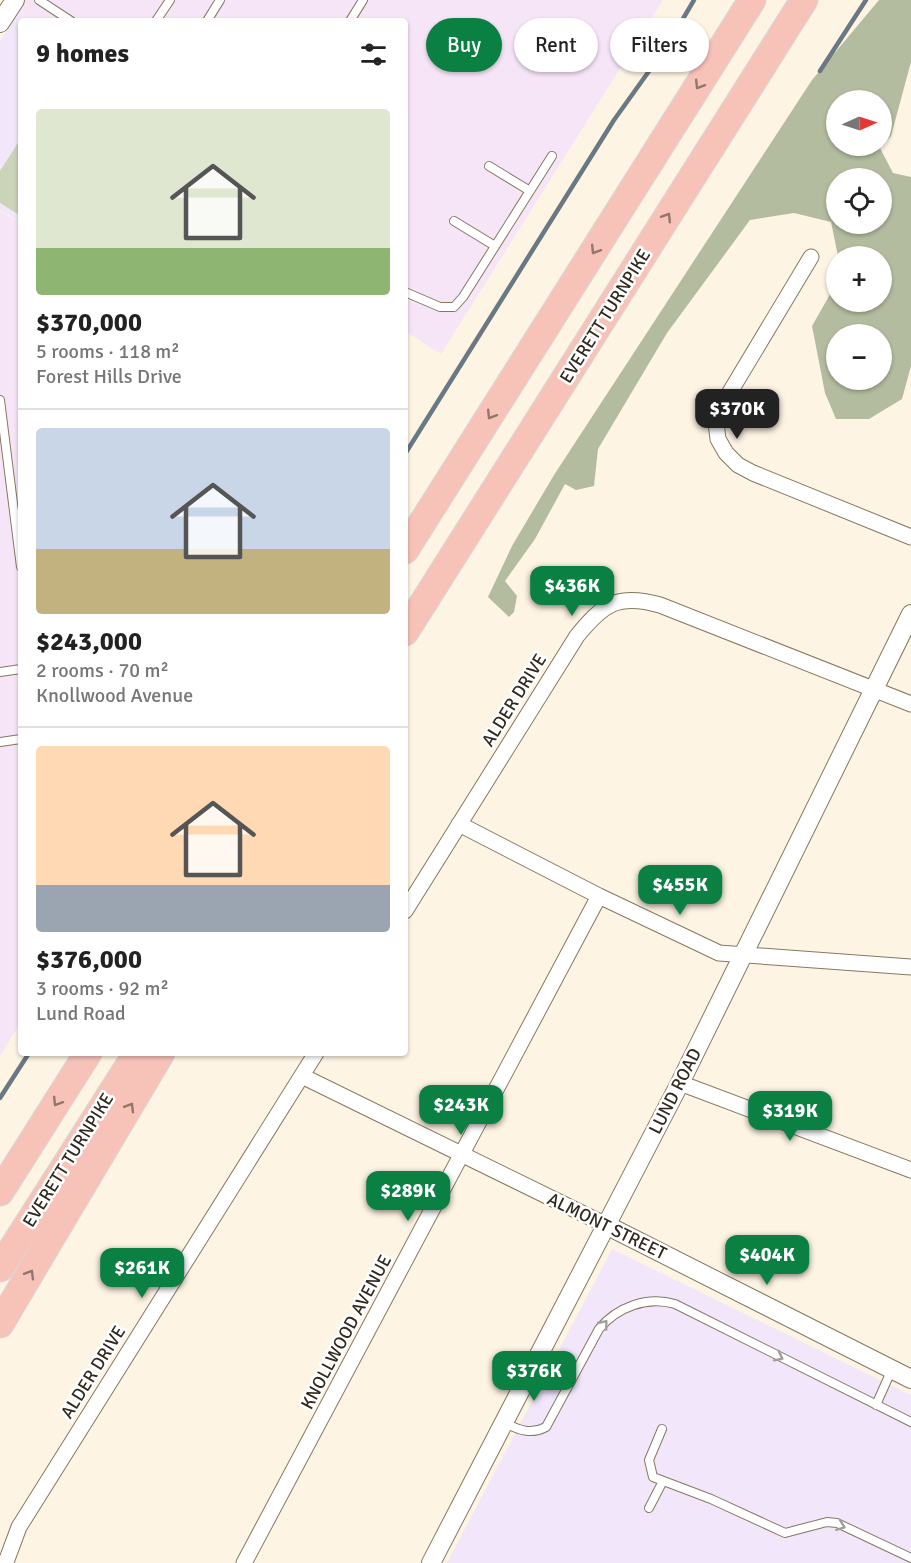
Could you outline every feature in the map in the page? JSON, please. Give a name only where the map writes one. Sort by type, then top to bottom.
[{"type":"highway","points":[[408,545],[752,0]]},
{"type":"highway","name":"EVERETT TURNPIKE","points":[[408,627],[804,0]]},
{"type":"highway","points":[[408,637],[490,498]]},
{"type":"highway","points":[[0,1192],[86,1056]]},
{"type":"highway","name":"EVERETT TURNPIKE","points":[[0,1268],[135,1056]]},
{"type":"highway","points":[[0,1324],[159,1056]]},
{"type":"street","points":[[0,23],[15,0]]},
{"type":"street","points":[[811,257],[720,407],[717,423],[718,439],[726,453],[753,474],[911,537]]},
{"type":"street","name":"ALDER DRIVE","points":[[408,906],[577,636],[596,613],[613,603],[629,599],[660,605],[911,704]]},
{"type":"street","name":"LUND ROAD","points":[[431,1563],[680,1083],[911,614]]},
{"type":"street","points":[[459,824],[599,896],[719,952],[742,956],[911,967]]},
{"type":"street","name":"KNOLLWOOD AVENUE","points":[[244,1563],[599,896]]},
{"type":"street","name":"ALDER DRIVE","points":[[5,1562],[19,1527],[314,1056]]},
{"type":"street","name":"ALMONT STREET","points":[[302,1076],[606,1225],[911,1379]]},
{"type":"street","points":[[680,1083],[911,1170]]},
{"type":"lane","points":[[39,0],[66,18]]},
{"type":"lane","points":[[158,18],[170,0]]},
{"type":"lane","points":[[209,18],[220,0]]},
{"type":"lane","points":[[352,18],[363,0]]},
{"type":"lane","points":[[408,293],[440,307],[454,307],[552,156]]},
{"type":"lane","points":[[489,166],[530,191]]},
{"type":"lane","points":[[454,221],[495,246]]},
{"type":"lane","points":[[0,400],[18,543]]},
{"type":"lane","points":[[0,672],[18,669]]},
{"type":"lane","points":[[0,742],[18,739]]},
{"type":"lane","points":[[504,1422],[526,1431],[536,1432],[546,1427],[599,1329],[608,1318],[627,1308],[652,1301],[675,1304],[911,1422]]},
{"type":"lane","points":[[876,1405],[892,1369]]},
{"type":"lane","points":[[662,1429],[649,1460],[653,1477],[785,1533],[827,1522],[837,1523],[911,1557]]},
{"type":"lane","points":[[649,1508],[663,1481]]},
{"type":"shaded area","points":[[26,0],[663,0],[652,18],[610,18],[610,72],[618,72],[441,354],[408,333],[408,18],[30,18],[19,11]]},
{"type":"shaded area","points":[[19,11],[30,18],[18,18],[18,221],[0,210],[0,41]]},
{"type":"shaded area","points":[[0,211],[18,222],[18,1027],[0,1056]]},
{"type":"shaded area","points":[[612,1249],[911,1395],[911,1563],[447,1563]]},
{"type":"green space","points":[[879,0],[911,0],[911,62],[892,132],[892,90],[826,90],[826,156],[884,156],[890,168],[826,168],[826,221],[794,213],[750,220],[667,333],[598,449],[594,486],[576,490],[565,484],[535,539],[505,581],[517,596],[514,612],[509,617],[488,597],[512,546],[554,475],[812,80]]},
{"type":"green space","points":[[18,143],[18,214],[0,203],[0,171]]},
{"type":"green space","points":[[892,171],[911,177],[911,366],[902,399],[869,419],[836,419],[825,393],[812,326],[826,301],[826,312],[892,312],[892,246],[836,246],[833,234],[892,234]]},
{"type":"waterway","points":[[408,449],[614,120],[667,46],[694,0]]},
{"type":"waterway","points":[[820,71],[866,0]]},
{"type":"waterway","points":[[0,1098],[27,1056]]}]
